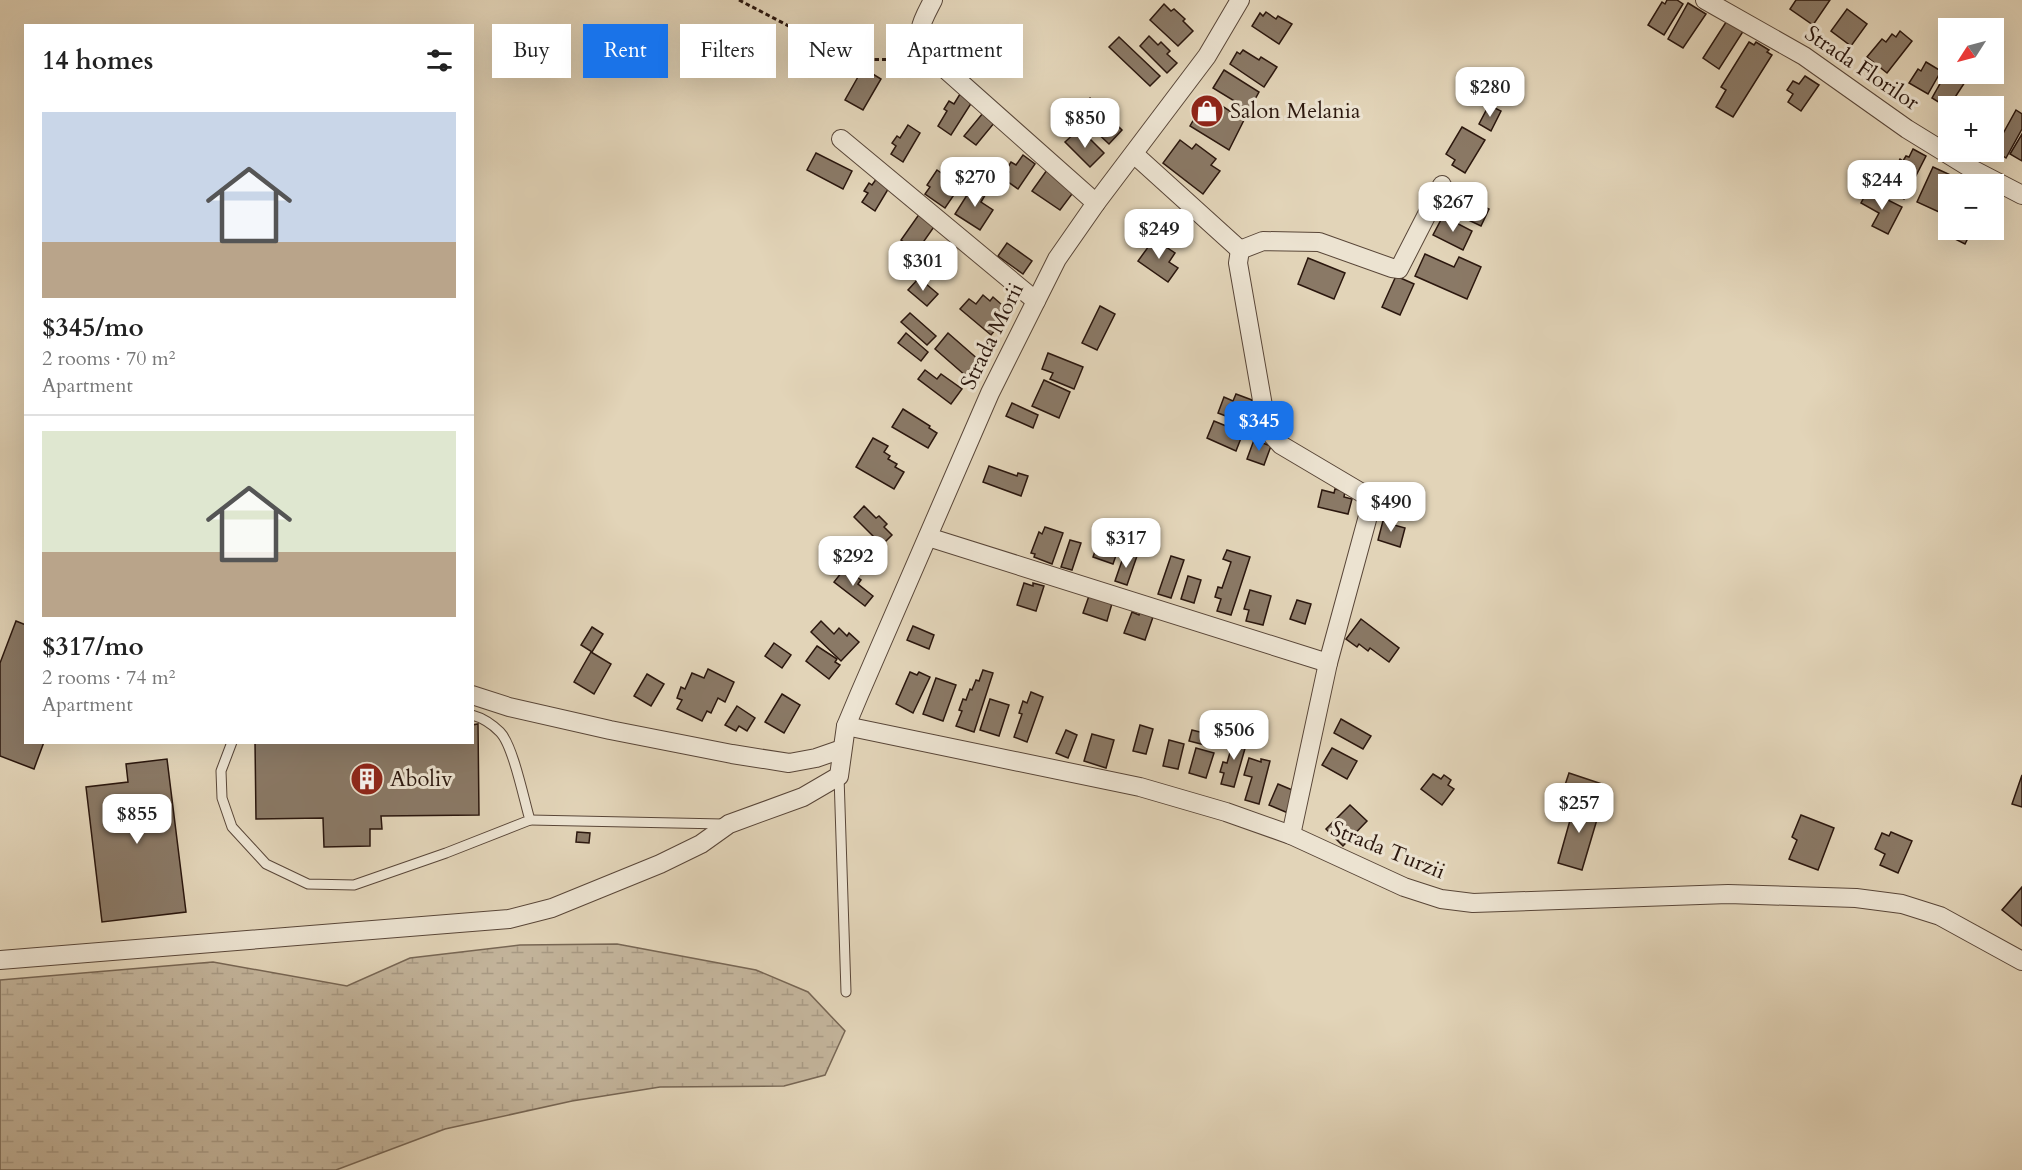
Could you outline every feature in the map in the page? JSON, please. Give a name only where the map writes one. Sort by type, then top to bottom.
[{"type":"street","points":[[922,24],[933,0]]},
{"type":"street","name":"Strada Morii","points":[[839,776],[846,726],[990,393],[1057,259],[1096,203],[1207,56],[1240,0]]},
{"type":"street","name":"Strada Florilor","points":[[1705,0],[1804,56],[1907,129],[1972,169],[2022,195]]},
{"type":"street","points":[[955,78],[1096,203]]},
{"type":"street","points":[[841,139],[1036,301]]},
{"type":"street","points":[[1134,154],[1240,250]]},
{"type":"street","points":[[1240,250],[1263,241],[1319,242],[1399,269],[1442,185]]},
{"type":"street","points":[[1240,250],[1238,263],[1266,423],[1271,434],[1281,446],[1362,493],[1369,499],[1371,506],[1328,663],[1291,836]]},
{"type":"street","points":[[928,537],[1328,663]]},
{"type":"street","points":[[474,696],[509,707],[610,730],[789,763],[816,758],[842,749]]},
{"type":"street","name":"Strada Turzii","points":[[846,726],[1140,787],[1226,812],[1291,836],[1404,887],[1441,898],[1473,903],[1728,894],[1856,898],[1902,904],[1940,916],[2020,955]]},
{"type":"street","points":[[0,960],[509,919],[552,908],[660,864],[701,844],[729,824],[802,797],[839,776]]},
{"type":"lane","points":[[474,716],[483,718],[501,733],[509,749],[530,820]]},
{"type":"lane","points":[[231,744],[221,771],[222,798],[232,827],[266,864],[308,884],[354,885],[446,853],[530,820],[729,824]]},
{"type":"lane","points":[[839,776],[846,992]]},
{"type":"path","points":[[739,0],[852,58],[886,60]]},
{"type":"green space","points":[[617,944],[756,970],[808,992],[845,1031],[825,1075],[784,1086],[660,1087],[572,1101],[445,1129],[336,1170],[0,1170],[0,980],[213,962],[347,986],[410,958],[520,945]]},
{"type":"building","points":[[1667,0],[1677,0],[1683,4],[1664,35],[1648,25],[1662,2],[1665,4]]},
{"type":"building","points":[[1796,0],[1830,0],[1813,25],[1790,9]]},
{"type":"building","points":[[1688,3],[1706,14],[1683,48],[1668,39]]},
{"type":"building","points":[[1164,4],[1185,19],[1183,21],[1193,31],[1178,46],[1150,20]]},
{"type":"building","points":[[1847,9],[1867,24],[1851,46],[1831,31]]},
{"type":"building","points":[[1266,12],[1276,19],[1278,16],[1292,24],[1279,44],[1252,26],[1260,13],[1263,16]]},
{"type":"building","points":[[1728,19],[1744,30],[1719,69],[1703,58]]},
{"type":"building","points":[[1900,31],[1912,41],[1887,73],[1867,57],[1882,39],[1886,42],[1892,34],[1896,37]]},
{"type":"building","points":[[1149,36],[1158,45],[1161,42],[1170,51],[1167,54],[1177,63],[1167,73],[1140,46]]},
{"type":"building","points":[[1119,37],[1160,76],[1150,86],[1109,47]]},
{"type":"building","points":[[1749,42],[1754,45],[1756,42],[1769,50],[1767,52],[1772,55],[1733,117],[1716,107],[1726,90],[1721,87]]},
{"type":"building","points":[[1243,50],[1277,67],[1264,87],[1230,64],[1237,52],[1240,54]]},
{"type":"building","points":[[1926,62],[1938,69],[1938,76],[1928,94],[1909,83],[1918,69],[1921,71]]},
{"type":"building","points":[[1224,70],[1259,92],[1249,110],[1213,88]]},
{"type":"building","points":[[874,75],[881,79],[863,110],[845,100],[857,78],[874,78]]},
{"type":"building","points":[[1805,76],[1819,85],[1801,111],[1788,102],[1793,94],[1787,90],[1793,81],[1799,84]]},
{"type":"building","points":[[1940,84],[1964,84],[1956,96],[1938,96],[1938,102],[1932,98]]},
{"type":"building","points":[[960,94],[972,102],[951,135],[938,126],[947,111],[944,109],[949,101],[954,104]]},
{"type":"building","points":[[1090,98],[1122,130],[1109,144],[1076,113]]},
{"type":"building","points":[[1205,100],[1217,107],[1219,104],[1244,120],[1229,150],[1190,126]]},
{"type":"building","points":[[1489,105],[1501,111],[1491,131],[1479,124]]},
{"type":"building","points":[[2016,110],[2022,114],[2022,129],[2006,158],[2004,157],[2004,132]]},
{"type":"building","points":[[983,113],[995,122],[976,145],[964,136]]},
{"type":"building","points":[[908,125],[920,133],[903,162],[891,154],[896,146],[892,143],[897,136],[900,138]]},
{"type":"building","points":[[1462,127],[1485,140],[1465,173],[1452,165],[1455,160],[1446,154]]},
{"type":"building","points":[[1076,132],[1083,138],[1086,135],[1104,153],[1090,167],[1065,142]]},
{"type":"building","points":[[2022,134],[2022,161],[2010,154]]},
{"type":"building","points":[[1180,140],[1192,149],[1196,144],[1216,159],[1211,165],[1220,171],[1203,194],[1163,163]]},
{"type":"building","points":[[1913,149],[1926,156],[1904,199],[1889,191],[1899,172],[1894,170],[1900,159],[1903,161],[1906,156],[1909,157]]},
{"type":"building","points":[[816,153],[852,171],[843,189],[807,170]]},
{"type":"building","points":[[1023,155],[1035,164],[1018,189],[1004,179],[1009,172],[1006,170],[1011,162],[1016,165]]},
{"type":"building","points":[[1933,167],[1948,174],[1938,174],[1938,212],[1917,202]]},
{"type":"building","points":[[937,170],[960,186],[945,208],[925,194],[930,187],[927,185]]},
{"type":"building","points":[[1047,170],[1075,190],[1060,210],[1032,191]]},
{"type":"building","points":[[877,178],[890,186],[875,211],[862,202],[868,193],[864,191],[869,183],[872,185]]},
{"type":"building","points":[[974,184],[987,192],[981,202],[993,210],[980,230],[955,214]]},
{"type":"building","points":[[1461,187],[1471,192],[1468,199],[1489,209],[1481,226],[1445,209],[1455,189],[1459,191]]},
{"type":"building","points":[[1868,190],[1902,207],[1888,234],[1872,226],[1879,213],[1861,203]]},
{"type":"building","points":[[920,213],[936,224],[917,251],[901,240]]},
{"type":"building","points":[[1443,216],[1472,231],[1463,250],[1433,235]]},
{"type":"building","points":[[1154,239],[1175,253],[1169,262],[1178,268],[1168,282],[1138,261]]},
{"type":"building","points":[[1007,243],[1032,261],[1023,274],[998,256]]},
{"type":"building","points":[[1425,254],[1454,267],[1459,257],[1481,267],[1467,299],[1415,276]]},
{"type":"building","points":[[1308,258],[1345,273],[1334,299],[1298,284]]},
{"type":"building","points":[[1396,276],[1414,284],[1400,315],[1382,307]]},
{"type":"building","points":[[919,278],[938,294],[927,306],[908,290]]},
{"type":"building","points":[[983,295],[990,301],[993,297],[1010,312],[991,335],[960,309],[969,299],[976,304]]},
{"type":"building","points":[[1100,306],[1115,314],[1097,350],[1082,343]]},
{"type":"building","points":[[910,313],[936,336],[927,345],[901,322]]},
{"type":"building","points":[[906,333],[928,352],[921,361],[898,343]]},
{"type":"building","points":[[948,333],[980,361],[966,376],[935,349]]},
{"type":"building","points":[[1048,353],[1083,367],[1074,389],[1050,379],[1053,373],[1042,369]]},
{"type":"building","points":[[925,370],[937,379],[941,374],[962,389],[951,404],[918,379]]},
{"type":"building","points":[[1044,380],[1070,392],[1059,418],[1032,406]]},
{"type":"building","points":[[1236,394],[1252,400],[1244,423],[1218,413],[1224,397],[1233,401]]},
{"type":"building","points":[[1012,403],[1038,415],[1033,428],[1006,416]]},
{"type":"building","points":[[903,409],[937,433],[928,448],[892,427]]},
{"type":"building","points":[[1214,421],[1243,433],[1236,451],[1207,438]]},
{"type":"building","points":[[873,438],[888,446],[884,452],[890,456],[888,459],[904,472],[894,489],[856,467]]},
{"type":"building","points":[[1254,440],[1271,446],[1264,465],[1247,459]]},
{"type":"building","points":[[989,466],[1017,476],[1018,473],[1028,476],[1021,496],[983,482]]},
{"type":"building","points":[[1335,489],[1345,491],[1344,497],[1352,499],[1348,514],[1318,507],[1322,490],[1334,493]]},
{"type":"building","points":[[864,506],[876,518],[879,516],[887,524],[884,527],[892,535],[882,545],[854,517]]},
{"type":"building","points":[[1384,517],[1396,520],[1394,525],[1405,528],[1400,547],[1378,540]]},
{"type":"building","points":[[1045,527],[1063,533],[1052,564],[1034,557],[1035,554],[1031,553],[1039,532],[1042,534]]},
{"type":"building","points":[[1100,537],[1120,544],[1113,564],[1093,557]]},
{"type":"building","points":[[1070,540],[1081,543],[1072,570],[1061,567]]},
{"type":"building","points":[[1227,550],[1250,557],[1231,615],[1217,611],[1221,599],[1215,597],[1218,587],[1222,588],[1231,562],[1223,559]]},
{"type":"building","points":[[1125,552],[1137,556],[1127,585],[1115,581]]},
{"type":"building","points":[[1171,556],[1184,560],[1171,598],[1158,594]]},
{"type":"building","points":[[845,568],[861,580],[858,584],[873,596],[865,606],[834,582]]},
{"type":"building","points":[[1188,576],[1201,580],[1194,603],[1181,599]]},
{"type":"building","points":[[1024,583],[1044,586],[1036,611],[1017,605]]},
{"type":"building","points":[[1250,590],[1271,596],[1263,625],[1246,621],[1249,610],[1244,609]]},
{"type":"building","points":[[1090,593],[1113,600],[1107,621],[1083,613]]},
{"type":"building","points":[[1297,600],[1311,604],[1305,624],[1290,619]]},
{"type":"building","points":[[1132,612],[1139,615],[1140,612],[1153,617],[1145,640],[1124,633]]},
{"type":"building","points":[[1361,619],[1399,648],[1389,662],[1370,648],[1368,651],[1359,644],[1357,647],[1346,639]]},
{"type":"building","points":[[16,621],[24,624],[24,744],[43,744],[34,769],[0,756],[0,663]]},
{"type":"building","points":[[821,621],[834,634],[839,628],[847,636],[849,633],[859,642],[841,661],[811,632]]},
{"type":"building","points":[[913,626],[934,635],[929,649],[907,640]]},
{"type":"building","points":[[592,627],[603,634],[592,652],[581,645]]},
{"type":"building","points":[[774,643],[791,655],[782,668],[765,656]]},
{"type":"building","points":[[817,646],[837,659],[835,662],[840,665],[829,679],[806,661]]},
{"type":"building","points":[[591,652],[611,664],[594,694],[574,682]]},
{"type":"building","points":[[708,669],[734,682],[725,702],[718,698],[711,713],[707,711],[702,721],[677,709],[682,700],[677,698],[681,687],[685,689],[692,673],[704,678]]},
{"type":"building","points":[[983,670],[993,673],[974,732],[956,726],[962,711],[959,710],[963,699],[966,700],[976,680],[979,681]]},
{"type":"building","points":[[910,672],[917,675],[919,672],[930,677],[913,713],[896,704]]},
{"type":"building","points":[[647,674],[664,684],[651,706],[634,696]]},
{"type":"building","points":[[936,678],[956,685],[943,721],[923,714]]},
{"type":"building","points":[[1031,692],[1043,697],[1027,742],[1014,737],[1022,714],[1019,713],[1023,701],[1027,703]]},
{"type":"building","points":[[782,694],[800,705],[784,733],[765,722]]},
{"type":"building","points":[[990,699],[1009,705],[999,736],[980,730]]},
{"type":"building","points":[[737,706],[755,718],[747,731],[739,726],[736,731],[725,725]]},
{"type":"building","points":[[1341,719],[1371,736],[1363,749],[1334,733]]},
{"type":"building","name":"Aboliv","points":[[478,724],[479,815],[381,816],[382,829],[370,829],[370,846],[324,847],[323,818],[256,819],[255,744],[474,744],[474,725]]},
{"type":"building","points":[[1140,725],[1153,729],[1146,754],[1133,751]]},
{"type":"building","points":[[1066,730],[1077,735],[1068,758],[1056,753]]},
{"type":"building","points":[[1192,730],[1212,735],[1209,746],[1189,741]]},
{"type":"building","points":[[1092,734],[1114,740],[1106,768],[1084,761]]},
{"type":"building","points":[[1235,735],[1248,738],[1234,787],[1221,784],[1224,773],[1220,772],[1223,762],[1227,763]]},
{"type":"building","points":[[1169,740],[1184,744],[1178,769],[1163,766]]},
{"type":"building","points":[[1196,748],[1214,753],[1206,778],[1189,773]]},
{"type":"building","points":[[1332,748],[1357,761],[1347,779],[1322,765]]},
{"type":"building","points":[[1249,758],[1261,762],[1261,759],[1270,761],[1259,804],[1245,800],[1252,777],[1244,775]]},
{"type":"building","points":[[167,759],[186,912],[102,922],[86,787],[128,782],[126,764]]},
{"type":"building","points":[[1569,773],[1602,784],[1597,799],[1564,788]]},
{"type":"building","points":[[1433,774],[1441,779],[1444,775],[1451,780],[1448,785],[1454,789],[1442,805],[1421,789]]},
{"type":"building","points":[[2022,775],[2022,807],[2012,804]]},
{"type":"building","points":[[1278,784],[1297,792],[1288,813],[1269,805]]},
{"type":"building","points":[[1576,799],[1601,806],[1582,870],[1558,863]]},
{"type":"building","points":[[1350,805],[1367,821],[1343,846],[1326,829]]},
{"type":"building","points":[[1801,815],[1834,828],[1818,870],[1789,859],[1797,840],[1792,837]]},
{"type":"building","points":[[577,832],[590,833],[589,843],[576,842]]},
{"type":"building","points":[[1891,832],[1912,841],[1898,873],[1880,865],[1885,854],[1875,849],[1882,833],[1889,836]]},
{"type":"building","points":[[2022,887],[2022,926],[2002,910]]},
{"type":"place","name":"Salon Melania","points":[[1207,111]]},
{"type":"place","name":"Aboliv","points":[[367,779]]}]
